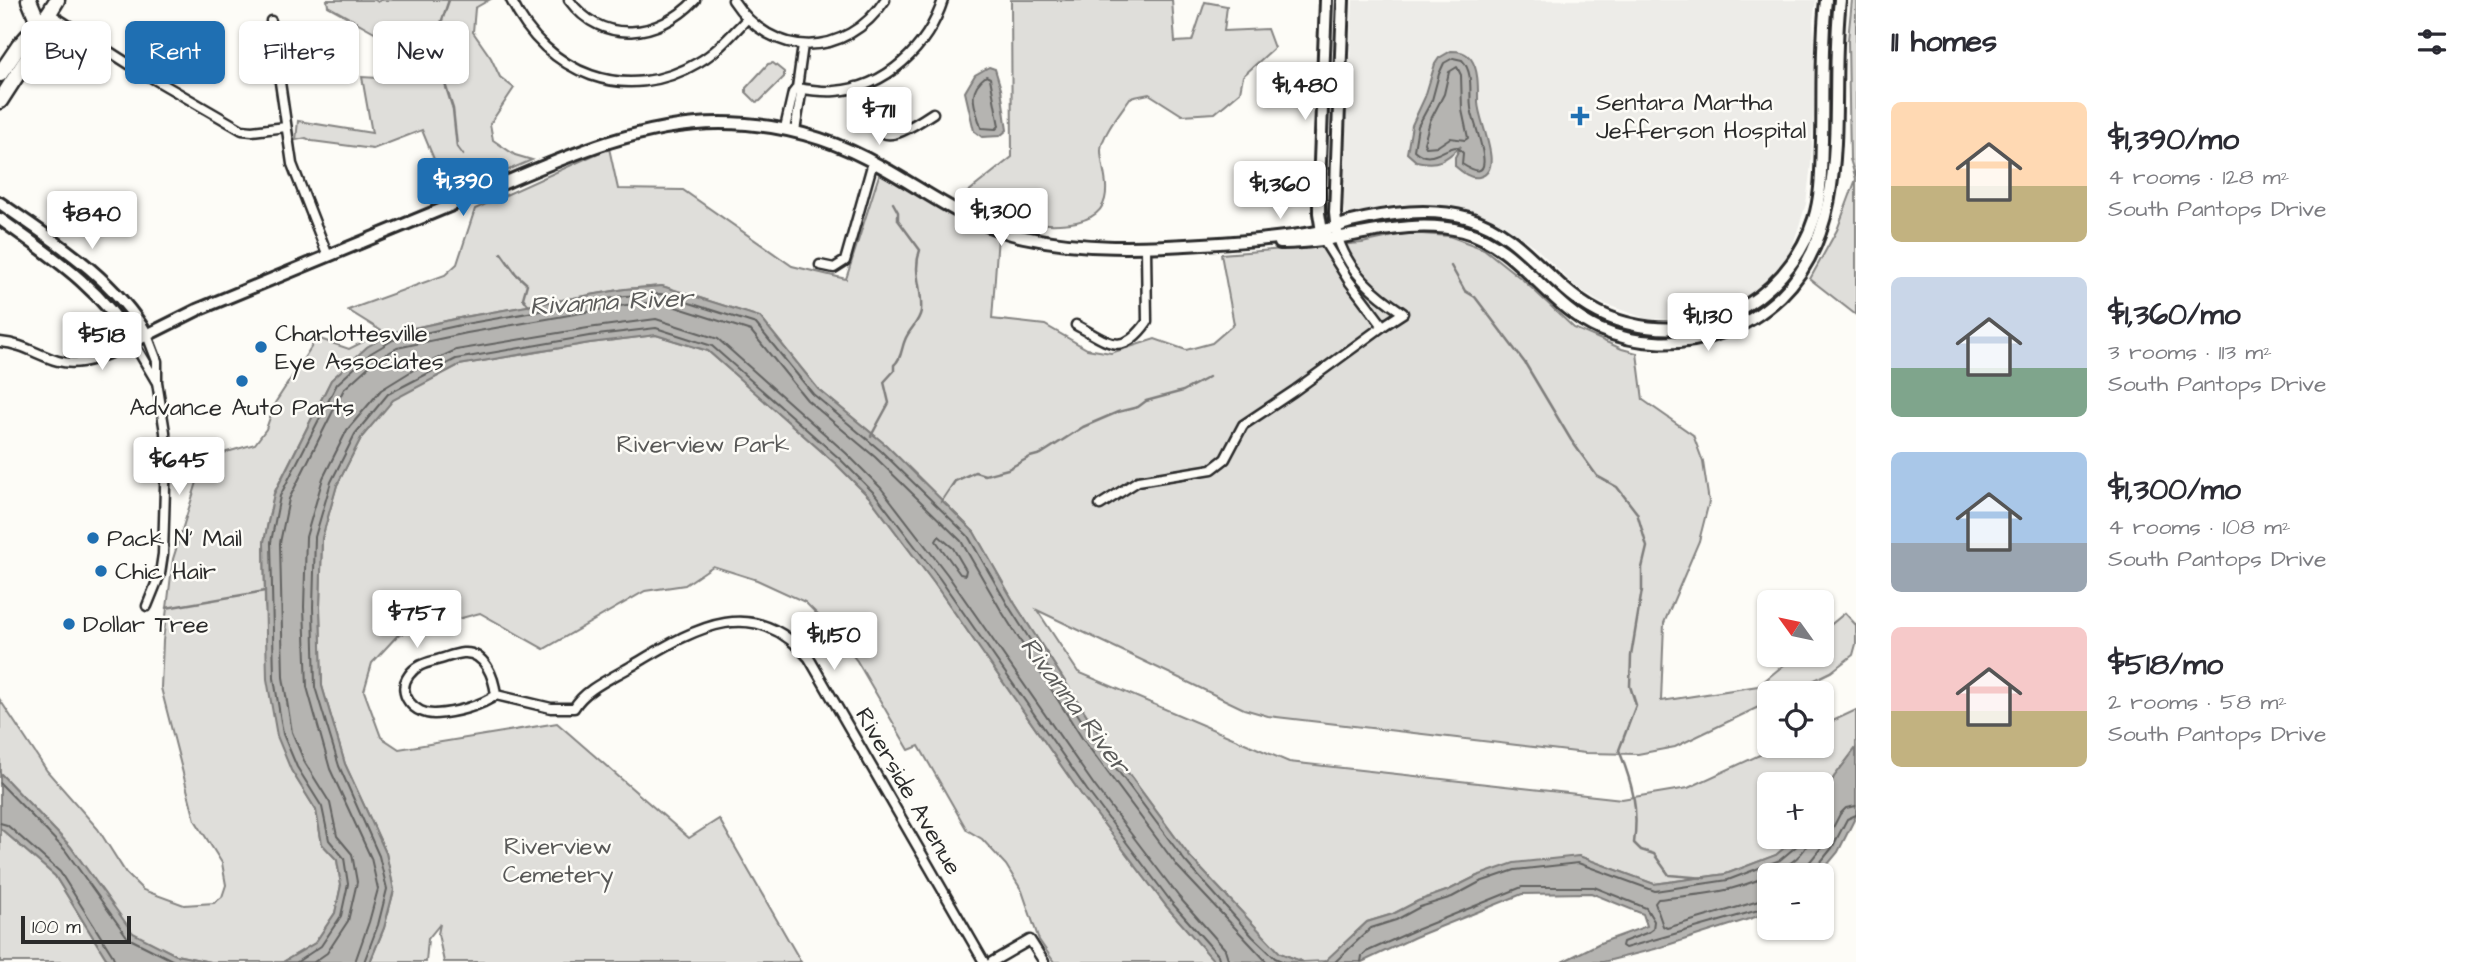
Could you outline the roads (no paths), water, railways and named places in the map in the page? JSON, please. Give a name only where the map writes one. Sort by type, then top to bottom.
[{"type":"highway","points":[[29,0],[38,21]]},
{"type":"highway","points":[[41,21],[53,6]]},
{"type":"highway","points":[[0,101],[31,53],[53,6]]},
{"type":"highway","points":[[0,74],[21,44]]},
{"type":"street","points":[[511,0],[533,36],[554,57],[582,73],[615,81],[660,79],[687,69],[714,52],[747,19]]},
{"type":"street","points":[[569,0],[592,22],[612,30],[628,32],[664,25],[683,13],[695,0]]},
{"type":"street","points":[[733,0],[747,19],[757,27],[779,40],[803,45],[820,44],[847,35],[871,19],[885,0]]},
{"type":"street","points":[[797,88],[832,92],[856,87],[884,75],[908,58],[925,38],[943,0]]},
{"type":"street","points":[[1326,0],[1319,188],[1322,236],[1349,281],[1383,326]]},
{"type":"street","points":[[1100,505],[1138,481],[1212,469],[1225,459],[1243,425],[1403,313],[1364,283],[1346,258],[1337,232],[1343,0]]},
{"type":"street","points":[[0,342],[19,345],[59,361],[94,359],[197,310],[594,148],[629,136],[697,124],[744,124],[790,130],[818,138],[873,162],[968,218],[1006,233],[1082,246],[1146,248],[1243,241],[1284,243],[1322,236],[1405,212],[1468,218],[1491,227],[1521,246],[1569,293],[1605,316],[1632,325],[1661,329],[1686,327],[1730,315],[1751,303],[1779,279],[1793,262],[1815,216],[1820,185],[1826,0]]},
{"type":"street","points":[[1337,232],[1408,226],[1465,232],[1512,256],[1560,304],[1582,319],[1609,332],[1638,340],[1661,343],[1688,341],[1736,328],[1770,306],[1789,289],[1805,270],[1829,220],[1834,186],[1840,0]]},
{"type":"street","points":[[53,6],[135,68],[242,130],[286,127]]},
{"type":"street","points":[[790,130],[793,93],[797,88],[803,45]]},
{"type":"street","points":[[280,84],[296,175],[328,257]]},
{"type":"street","points":[[856,87],[872,125],[880,132],[894,134],[933,113]]},
{"type":"street","points":[[820,265],[834,268],[845,261],[873,162]]},
{"type":"street","points":[[0,203],[87,266],[119,299],[147,335],[157,361],[157,382],[165,432],[163,554],[160,574],[147,606]]},
{"type":"street","points":[[0,219],[65,266],[111,308],[157,382]]},
{"type":"street","points":[[1076,325],[1116,345],[1126,343],[1147,323],[1146,248]]},
{"type":"street","name":"Riverside Avenue","points":[[496,695],[551,708],[573,708],[582,696],[704,627],[741,622],[768,627],[781,634],[809,658],[984,962]]},
{"type":"street","points":[[464,652],[474,655],[489,668],[496,695],[487,702],[426,714],[408,702],[405,684],[409,674],[421,664],[464,652]]},
{"type":"street","points":[[992,962],[1030,940],[1044,962]]},
{"type":"water","points":[[1451,51],[1462,52],[1469,57],[1477,74],[1479,111],[1491,156],[1487,173],[1479,177],[1469,176],[1455,166],[1455,157],[1461,146],[1436,162],[1416,161],[1407,153],[1412,125],[1425,97],[1435,64],[1439,58]]},
{"type":"water","points":[[989,67],[995,69],[1001,89],[1007,130],[1000,136],[982,137],[974,131],[965,92],[975,75]]},
{"type":"water","name":"Rivanna River","points":[[662,286],[760,317],[818,389],[886,445],[974,532],[1015,604],[1095,728],[1190,857],[1280,953],[1303,962],[1214,961],[1167,907],[1081,794],[934,583],[870,498],[836,464],[708,351],[656,335],[459,365],[393,400],[361,438],[337,485],[322,538],[322,686],[345,764],[386,853],[394,890],[384,928],[370,962],[283,962],[315,943],[335,913],[341,885],[337,860],[322,844],[316,810],[291,770],[277,736],[267,679],[264,542],[274,494],[331,380],[367,347],[391,333],[464,317],[625,289]]},
{"type":"water","points":[[1856,748],[1856,816],[1838,852],[1829,863],[1757,863],[1757,917],[1655,949],[1603,962],[1562,962],[1600,943],[1647,926],[1643,914],[1591,893],[1522,894],[1415,937],[1362,962],[1324,962],[1367,922],[1393,914],[1477,876],[1514,863],[1579,856],[1654,884],[1726,874],[1776,855],[1783,849],[1834,849],[1834,777]]},
{"type":"water","points":[[0,773],[70,846],[133,933],[176,955],[210,962],[111,962],[106,958],[55,876],[0,828]]},
{"type":"waterway","points":[[449,0],[439,29],[439,65],[453,109],[457,147],[463,155]]},
{"type":"waterway","points":[[871,436],[889,403],[884,382],[894,371],[907,336],[921,311],[917,274],[920,250],[898,220],[898,212],[893,203]]},
{"type":"waterway","name":"Rivanna River","points":[[501,253],[527,284],[523,298],[529,306]]},
{"type":"waterway","points":[[1451,266],[1465,291],[1475,297],[1525,363],[1571,440],[1597,476],[1617,487],[1637,513],[1647,547],[1631,656],[1630,686],[1636,705],[1619,750],[1633,795],[1636,818],[1634,843],[1641,850],[1654,854],[1669,875],[1705,878]]},
{"type":"waterway","points":[[941,502],[955,481],[975,472],[985,475],[1008,469],[1041,454],[1083,427],[1118,412],[1138,407],[1146,401],[1183,391],[1209,377]]},
{"type":"waterway","points":[[166,608],[265,591]]},
{"type":"place","name":"Sentara Martha Jefferson Hospital","points":[[1580,116]]},
{"type":"place","name":"Charlottesville Eye Associates","points":[[261,347]]},
{"type":"place","name":"Advance Auto Parts","points":[[242,381]]},
{"type":"place","name":"Pack N’ Mail","points":[[93,538]]},
{"type":"place","name":"Chic Hair","points":[[101,571]]},
{"type":"place","name":"Dollar Tree","points":[[69,624]]},
{"type":"park label","name":"Riverview Park","points":[[703,444]]},
{"type":"park label","name":"Riverview Cemetery","points":[[558,860]]}]
